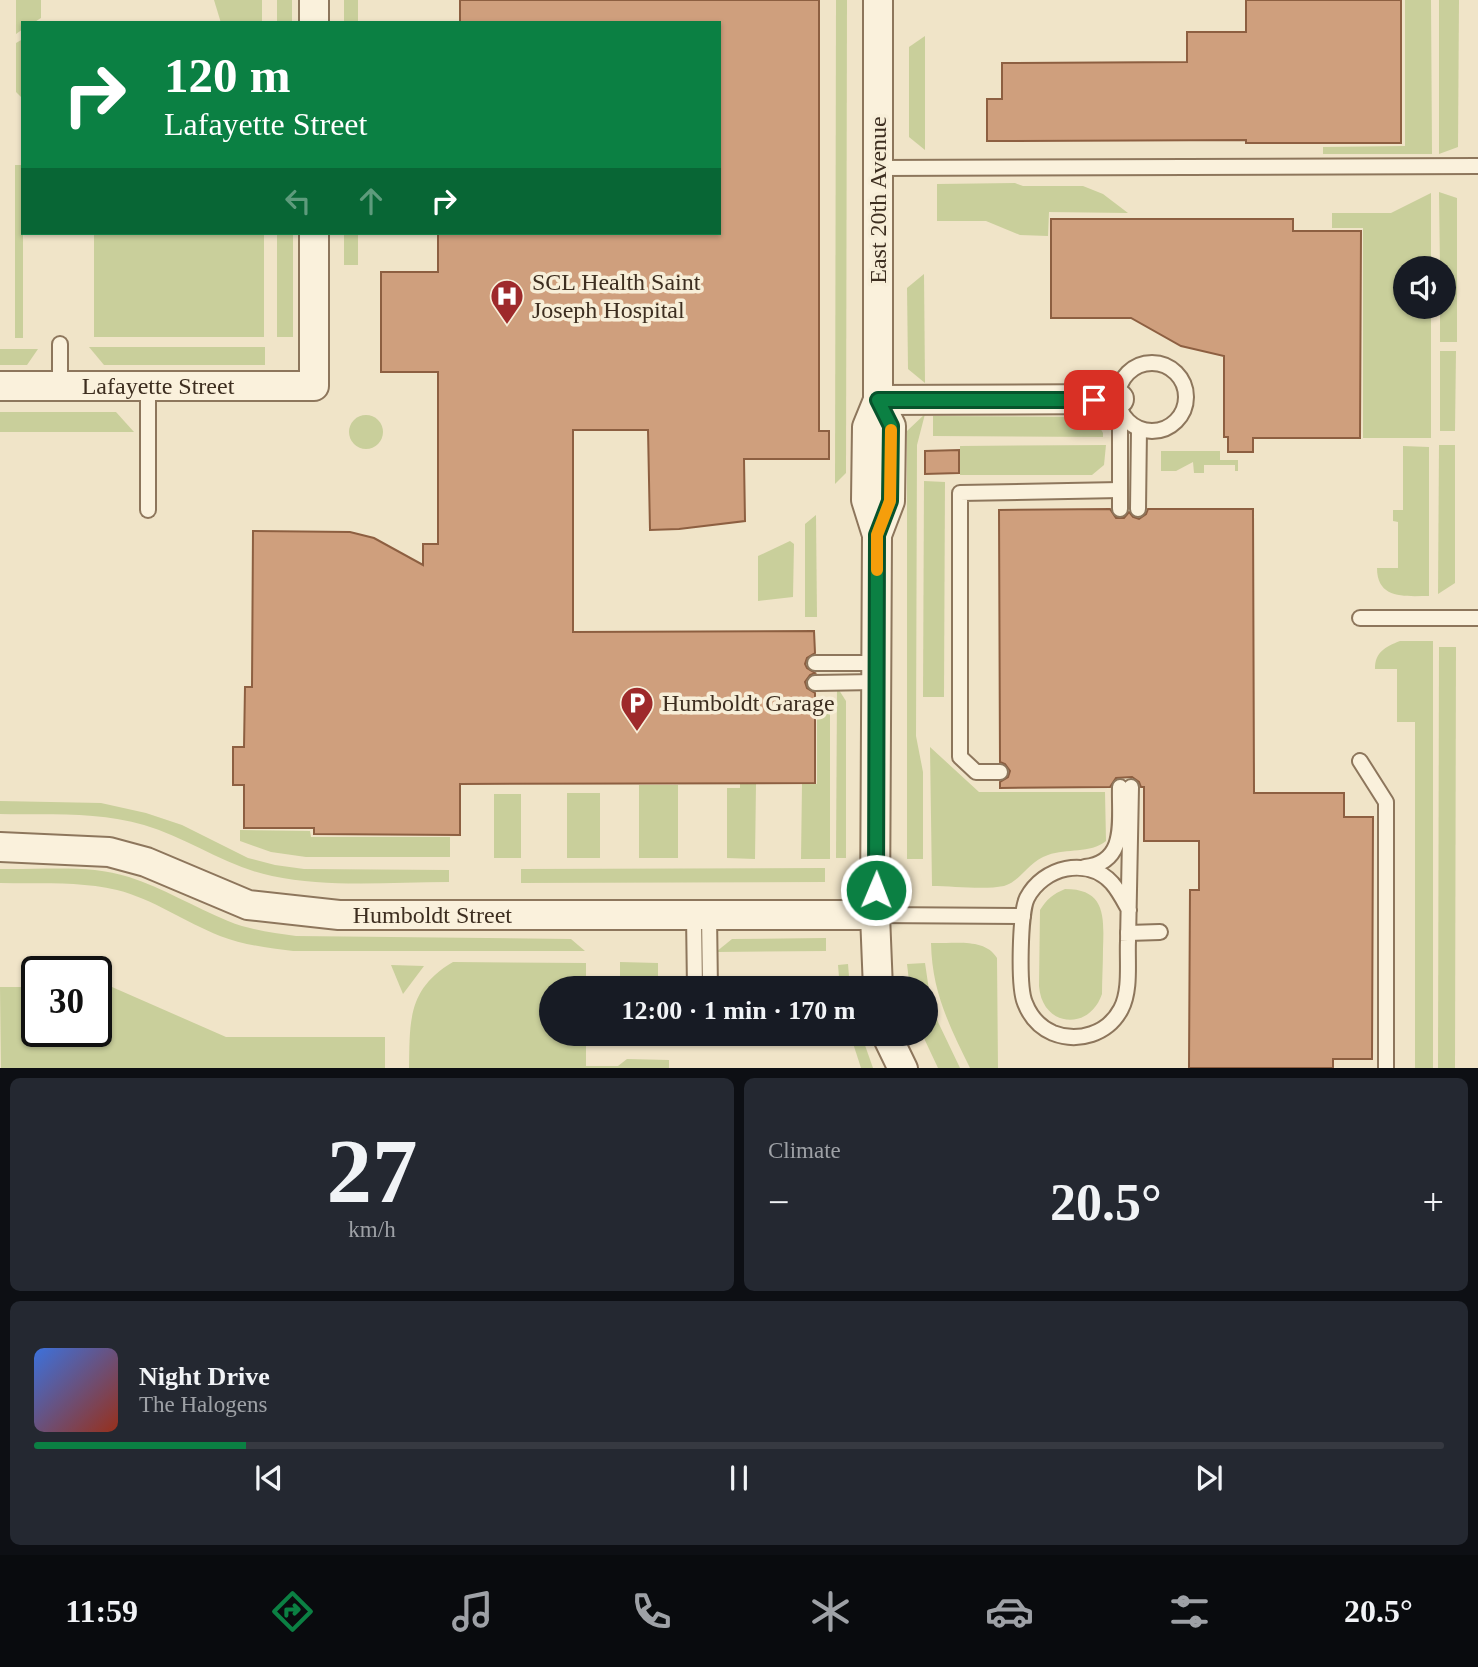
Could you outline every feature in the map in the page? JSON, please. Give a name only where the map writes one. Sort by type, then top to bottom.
[{"type":"street","points":[[314,0],[314,21]]},
{"type":"street","name":"East 20th Avenue","points":[[878,0],[878,400],[867,427],[866,500],[877,535],[878,976]]},
{"type":"street","name":"Lafayette Street","points":[[0,386],[314,386],[314,235]]},
{"type":"street","points":[[878,400],[1119,403]]},
{"type":"street","name":"Humboldt Street","points":[[0,847],[109,852],[146,862],[248,905],[339,915],[876,915]]},
{"type":"street","points":[[892,1046],[903,1068]]},
{"type":"lane","points":[[878,168],[1478,166]]},
{"type":"lane","points":[[61,344],[61,386]]},
{"type":"lane","points":[[1119,403],[1124,416],[1139,429],[1159,431],[1177,420],[1186,402],[1186,391],[1182,381],[1167,367],[1157,363],[1147,364],[1128,373],[1122,382],[1119,403],[1120,509]]},
{"type":"lane","points":[[148,386],[148,510]]},
{"type":"lane","points":[[1138,509],[1139,429]]},
{"type":"lane","points":[[1000,772],[976,772],[960,757],[960,493],[1120,490]]},
{"type":"lane","points":[[1360,618],[1478,618]]},
{"type":"lane","points":[[815,663],[876,673]]},
{"type":"lane","points":[[815,683],[876,673]]},
{"type":"lane","points":[[1360,761],[1386,802],[1386,1068]]},
{"type":"lane","points":[[1125,787],[1129,910],[1127,992],[1122,1008],[1112,1022],[1097,1033],[1080,1038],[1062,1036],[1045,1029],[1032,1016],[1024,1000],[1021,982],[1025,901],[1034,886],[1047,875],[1079,867],[1102,863],[1115,849],[1125,787]]},
{"type":"lane","points":[[1079,867],[1096,872],[1110,881],[1129,910]]},
{"type":"lane","points":[[696,976],[702,915]]},
{"type":"lane","points":[[702,915],[709,976]]},
{"type":"lane","points":[[876,915],[1023,916]]},
{"type":"lane","points":[[1128,933],[1160,932]]},
{"type":"green space","points":[[16,0],[41,0],[41,18],[36,21],[21,21],[21,30],[16,34]]},
{"type":"green space","points":[[214,0],[262,0],[262,21],[220,21]]},
{"type":"green space","points":[[277,0],[292,0],[292,21],[277,21]]},
{"type":"green space","points":[[344,0],[358,0],[358,21],[344,21]]},
{"type":"green space","points":[[836,0],[847,0],[846,473],[835,484]]},
{"type":"green space","points":[[1405,0],[1431,0],[1432,154],[1323,154],[1323,147],[1405,146]]},
{"type":"green space","points":[[1439,0],[1459,0],[1458,147],[1439,154]]},
{"type":"green space","points":[[925,36],[925,150],[909,137],[909,47]]},
{"type":"green space","points":[[21,40],[21,97],[16,92],[16,43]]},
{"type":"green space","points":[[15,165],[21,165],[23,338],[15,338]]},
{"type":"green space","points":[[1015,183],[1023,186],[1083,186],[1103,194],[1128,213],[1049,212],[1048,236],[1020,235],[986,221],[937,221],[937,184]]},
{"type":"green space","points":[[1439,192],[1457,198],[1457,342],[1440,342],[1440,319],[1456,319],[1456,256],[1440,256]]},
{"type":"green space","points":[[1431,193],[1431,256],[1393,256],[1393,319],[1431,319],[1431,438],[1363,438],[1363,228],[1332,228],[1332,213],[1391,213]]},
{"type":"green space","points":[[94,235],[264,235],[264,337],[94,337]]},
{"type":"green space","points":[[277,235],[293,235],[293,337],[277,337]]},
{"type":"green space","points":[[344,235],[358,235],[358,265],[344,265]]},
{"type":"green space","points":[[924,274],[925,383],[908,369],[907,288]]},
{"type":"green space","points":[[89,347],[265,347],[265,365],[104,365]]},
{"type":"green space","points":[[0,349],[38,349],[27,365],[0,365]]},
{"type":"green space","points":[[1440,351],[1456,351],[1455,431],[1440,431]]},
{"type":"green space","points":[[0,412],[116,412],[134,432],[0,432]]},
{"type":"green space","points":[[925,414],[917,445],[916,736],[923,772],[923,859],[907,859],[907,431]]},
{"type":"green space","points":[[366,415],[378,420],[383,432],[378,444],[366,449],[354,444],[349,432],[354,420]]},
{"type":"green space","points":[[933,416],[1094,417],[1103,437],[933,436]]},
{"type":"green space","points":[[1106,445],[1104,465],[1092,475],[960,475],[960,446]]},
{"type":"green space","points":[[1439,445],[1455,445],[1455,583],[1438,594]]},
{"type":"green space","points":[[1403,446],[1429,447],[1429,596],[1394,594],[1382,586],[1378,578],[1377,568],[1398,568],[1398,522],[1393,521],[1393,510],[1403,510]]},
{"type":"green space","points":[[1161,451],[1220,451],[1220,460],[1238,460],[1238,471],[1235,471],[1235,465],[1204,465],[1204,473],[1194,473],[1193,462],[1176,471],[1161,471]]},
{"type":"green space","points":[[924,481],[945,482],[944,697],[923,697]]},
{"type":"green space","points":[[816,515],[817,617],[805,617],[805,524]]},
{"type":"green space","points":[[790,541],[794,544],[793,597],[758,601],[758,556]]},
{"type":"green space","points":[[1400,641],[1433,641],[1433,1068],[1415,1068],[1415,722],[1397,722],[1397,669],[1375,669],[1377,658],[1382,651]]},
{"type":"green space","points":[[1439,647],[1456,647],[1455,1068],[1438,1068]]},
{"type":"green space","points":[[837,687],[846,701],[846,858],[836,858]]},
{"type":"green space","points":[[817,703],[830,704],[830,859],[801,859],[802,784],[817,784]]},
{"type":"green space","points":[[930,747],[979,792],[1105,792],[1106,841],[1093,848],[1055,853],[1041,858],[1004,886],[932,886]]},
{"type":"green space","points":[[740,784],[756,784],[755,859],[727,858],[727,788],[740,788]]},
{"type":"green space","points":[[639,785],[678,785],[678,858],[639,858]]},
{"type":"green space","points":[[567,793],[600,793],[600,858],[567,858]]},
{"type":"green space","points":[[494,794],[521,794],[521,858],[494,858]]},
{"type":"green space","points":[[0,801],[101,803],[146,813],[182,825],[248,858],[275,865],[304,869],[449,870],[449,882],[338,883],[294,880],[255,872],[144,825],[91,816],[0,814]]},
{"type":"green space","points":[[240,830],[310,831],[311,837],[450,837],[450,857],[306,857],[271,852],[240,841]]},
{"type":"green space","points":[[825,868],[825,882],[521,883],[521,869]]},
{"type":"green space","points":[[0,869],[82,869],[114,873],[154,887],[236,924],[279,934],[571,939],[585,951],[275,949],[220,936],[143,899],[117,890],[74,884],[0,883]]},
{"type":"green space","points":[[1065,889],[1078,890],[1095,900],[1100,907],[1103,926],[1102,994],[1087,1015],[1067,1020],[1048,1010],[1042,1000],[1039,986],[1040,910],[1051,897]]},
{"type":"green space","points":[[826,938],[826,951],[716,952],[732,939]]},
{"type":"green space","points":[[931,943],[976,944],[992,951],[997,958],[998,1068],[970,1068],[938,993],[938,976],[935,976]]},
{"type":"green space","points":[[453,962],[586,963],[586,976],[539,976],[539,1046],[586,1046],[586,1066],[618,1066],[627,1059],[669,1060],[669,1068],[409,1068],[414,1008],[427,983]]},
{"type":"green space","points":[[620,962],[658,963],[658,976],[620,976]]},
{"type":"green space","points":[[925,963],[927,976],[908,976],[907,964]]},
{"type":"green space","points":[[848,964],[849,976],[839,976],[838,965]]},
{"type":"green space","points":[[391,965],[424,966],[403,994]]},
{"type":"green space","points":[[0,987],[21,987],[21,1047],[112,1047],[112,987],[226,1037],[385,1037],[385,1068],[1,1068]]},
{"type":"green space","points":[[938,1022],[960,1068],[938,1068],[928,1046],[938,1046]]},
{"type":"green space","points":[[854,1046],[865,1046],[873,1068],[861,1068]]},
{"type":"building","points":[[460,0],[819,0],[819,431],[829,431],[829,459],[744,459],[745,521],[650,530],[648,430],[573,430],[573,632],[814,631],[815,653],[807,658],[805,664],[815,673],[805,682],[807,688],[815,693],[815,783],[460,784],[460,835],[314,834],[314,828],[244,828],[244,785],[233,785],[233,747],[244,747],[245,687],[252,687],[253,531],[350,532],[374,538],[423,565],[423,544],[438,544],[438,372],[381,372],[381,272],[438,272],[438,235],[721,235],[721,21],[460,21]]},
{"type":"building","points":[[1246,0],[1401,0],[1401,143],[1246,143],[1246,140],[987,141],[987,99],[1002,99],[1002,63],[1187,62],[1187,32],[1246,32]]},
{"type":"building","points":[[1051,219],[1293,219],[1293,231],[1361,231],[1360,438],[1253,438],[1253,452],[1228,452],[1228,437],[1224,437],[1224,356],[1181,346],[1131,318],[1051,318]]},
{"type":"building","points":[[959,450],[959,473],[925,474],[925,451]]},
{"type":"building","points":[[1110,509],[1116,518],[1124,518],[1129,512],[1139,519],[1148,509],[1253,509],[1254,793],[1344,793],[1344,817],[1373,817],[1372,1059],[1333,1059],[1333,1068],[1189,1068],[1190,890],[1199,890],[1199,841],[1144,841],[1144,787],[1132,777],[1116,778],[1110,787],[1000,788],[1000,782],[1008,777],[1010,771],[1000,762],[999,510]]},
{"type":"slow traffic","points":[[877,570],[877,535],[890,501],[891,430]]},
{"type":"place","name":"SCL Health Saint Joseph Hospital","points":[[507,326]]},
{"type":"place","name":"Humboldt Garage","points":[[637,733]]},
{"type":"route","points":[[876,890],[877,535],[890,501],[891,426],[878,400],[1094,400]]}]
